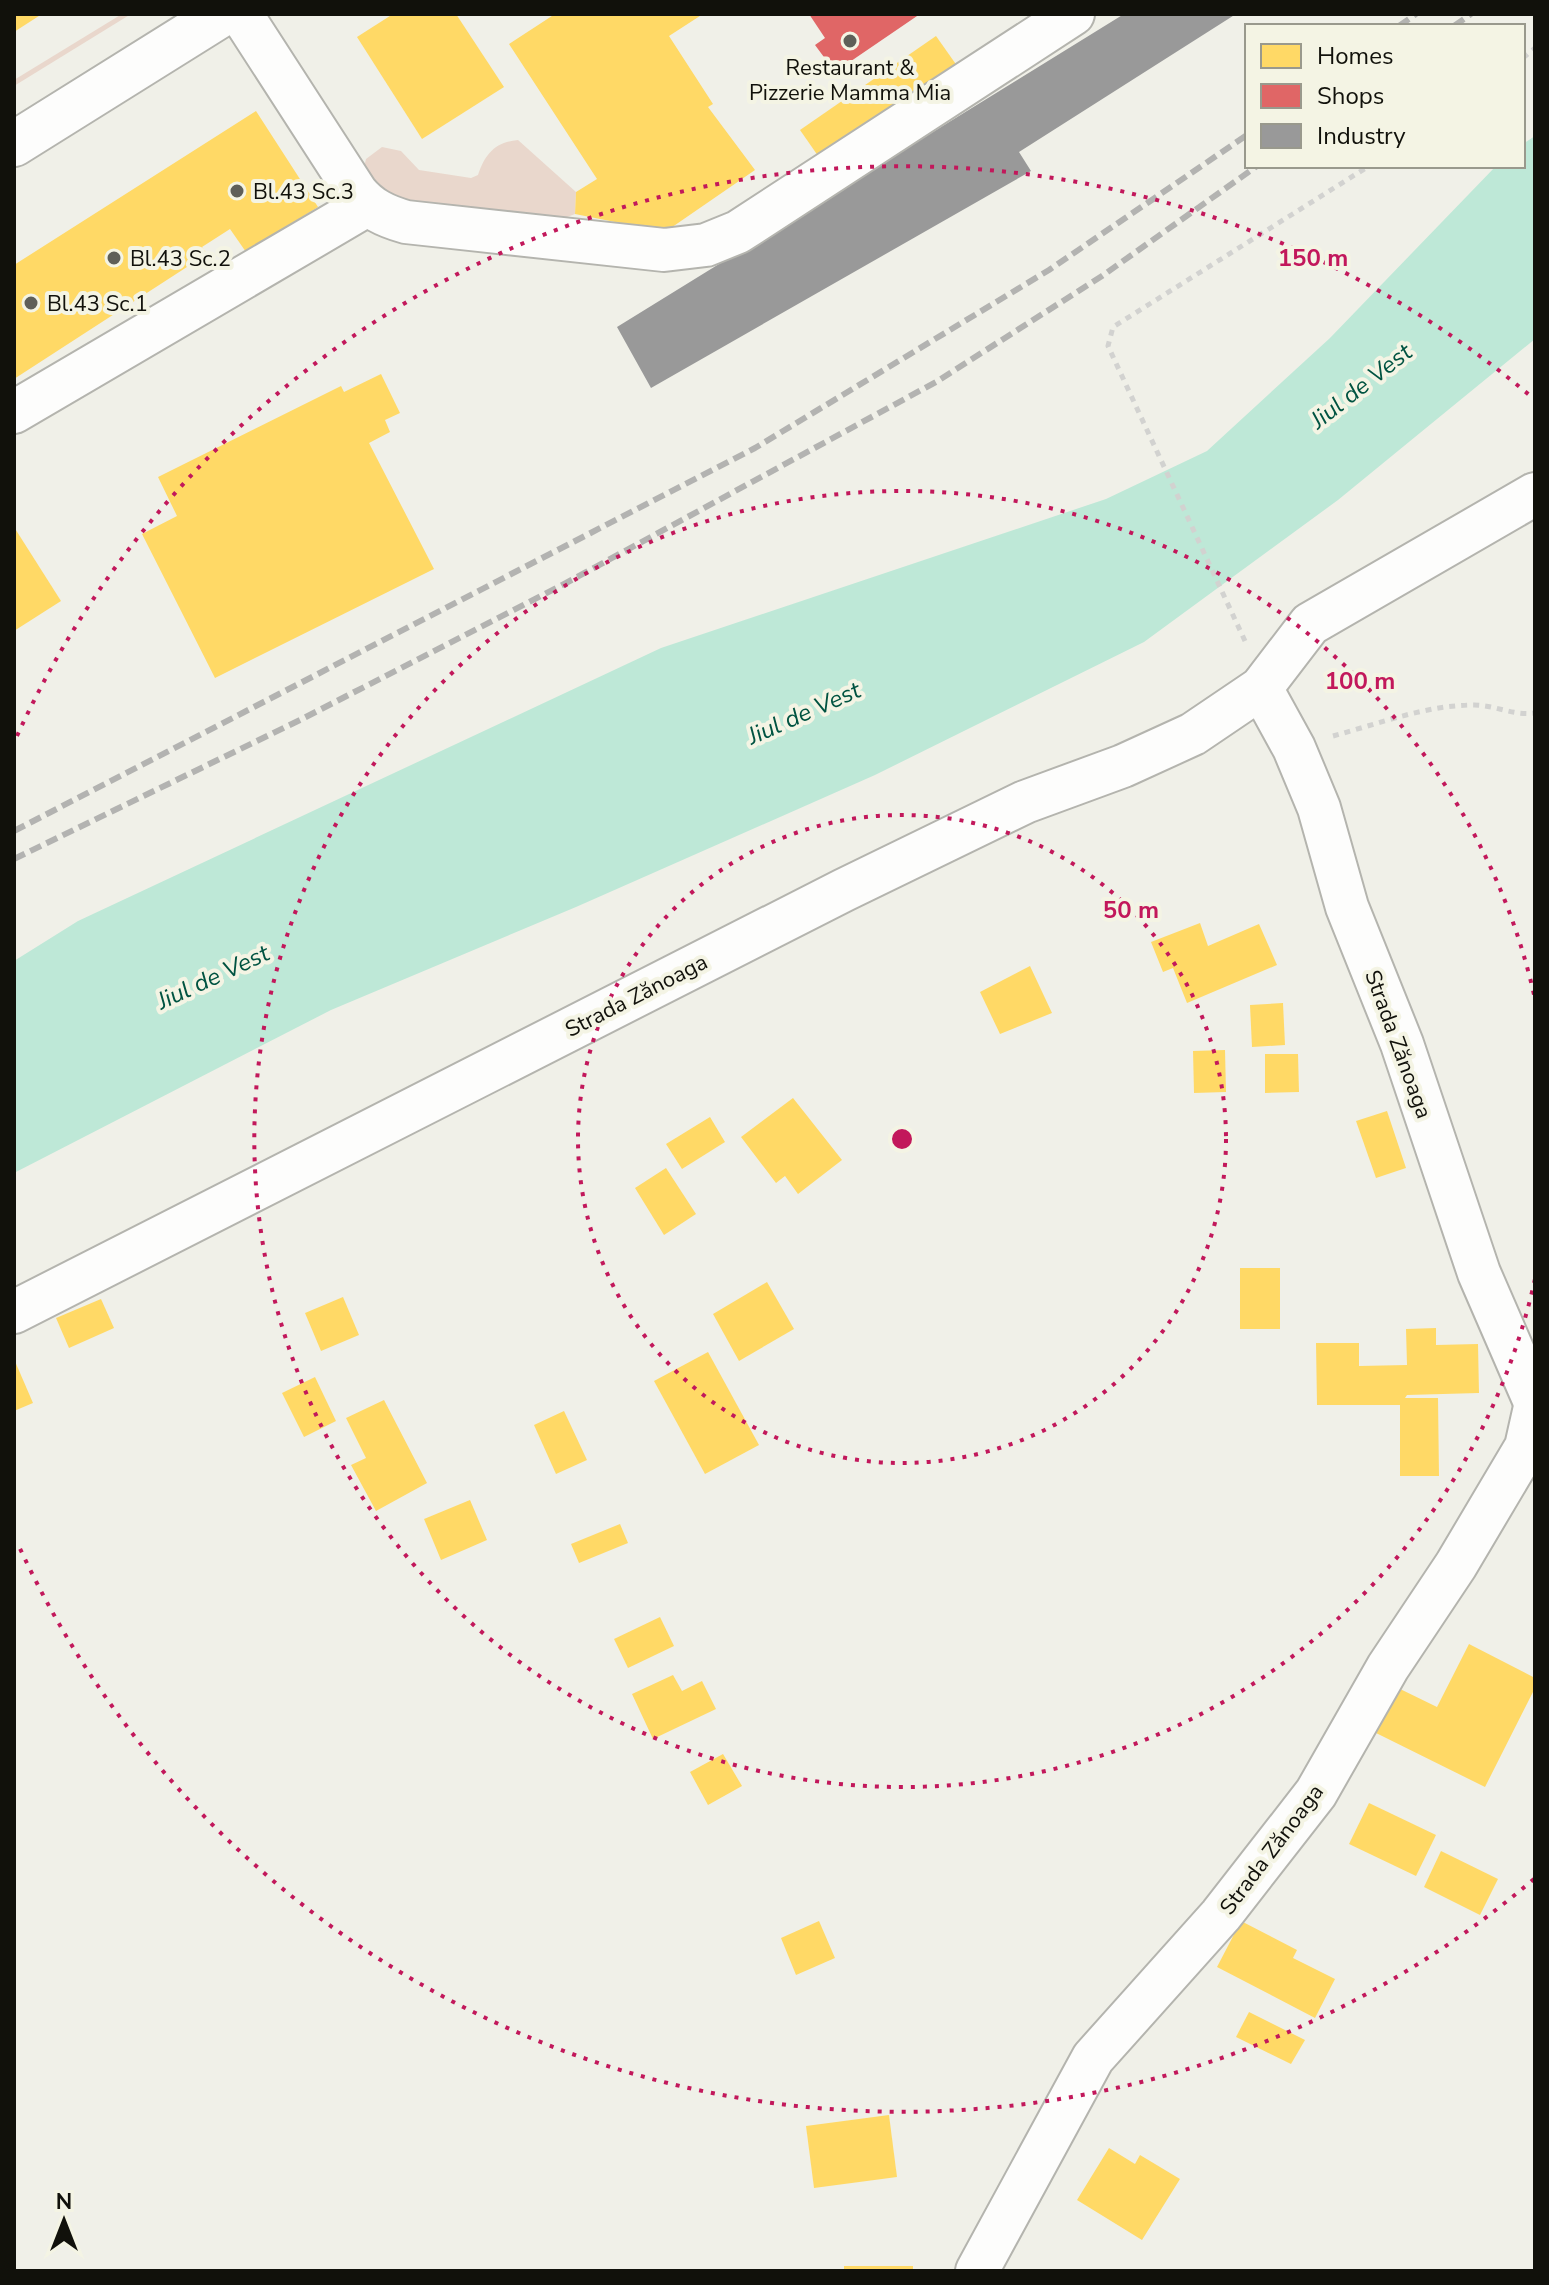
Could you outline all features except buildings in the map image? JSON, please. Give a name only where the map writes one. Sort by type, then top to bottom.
[{"type":"main road","points":[[14,144],[222,14]]},
{"type":"street","points":[[241,14],[367,205],[406,222],[664,250],[706,245],[738,232],[1073,14]]},
{"type":"street","points":[[14,412],[367,205]]},
{"type":"street","name":"Strada Zănoaga","points":[[14,1312],[941,842],[1025,802],[1123,766],[1193,734],[1261,688],[1310,624],[1535,494]]},
{"type":"street","name":"Strada Zănoaga","points":[[977,2271],[1093,2058],[1221,1915],[1316,1793],[1388,1667],[1456,1565],[1526,1447],[1535,1404],[1479,1273],[1402,1044],[1347,907],[1319,808],[1294,748],[1261,688]]},
{"type":"path","points":[[1248,647],[1108,346],[1113,327],[1366,168]]},
{"type":"path","points":[[1294,748],[1430,709],[1476,704],[1523,715],[1535,713]]},
{"type":"shaded area","points":[[122,14],[131,14],[14,86],[14,80]]},
{"type":"shaded area","points":[[518,140],[576,192],[575,214],[562,219],[385,199],[364,167],[366,159],[382,147],[401,151],[419,170],[471,178],[478,175],[492,150],[503,143]]},
{"type":"water","name":"Jiul de Vest","points":[[1535,136],[1535,339],[1338,500],[1144,642],[875,775],[576,907],[331,1010],[14,1173],[14,961],[78,921],[661,648],[1106,499],[1207,451],[1330,338],[1494,168],[1525,168],[1525,143]]},
{"type":"railway","points":[[1402,24],[1416,14]]},
{"type":"railway","points":[[1457,24],[1471,14]]},
{"type":"railway","points":[[14,831],[755,448],[1049,270],[1245,136]]},
{"type":"railway","points":[[14,859],[302,719],[566,583],[936,382],[1102,276],[1254,168]]},
{"type":"place","name":"Restaurant & Pizzerie Mamma Mia","points":[[850,41]]},
{"type":"place","name":"Bl.43 Sc.3","points":[[237,191]]},
{"type":"place","name":"Bl.43 Sc.2","points":[[114,258]]},
{"type":"place","name":"Bl.43 Sc.1","points":[[31,303]]}]
